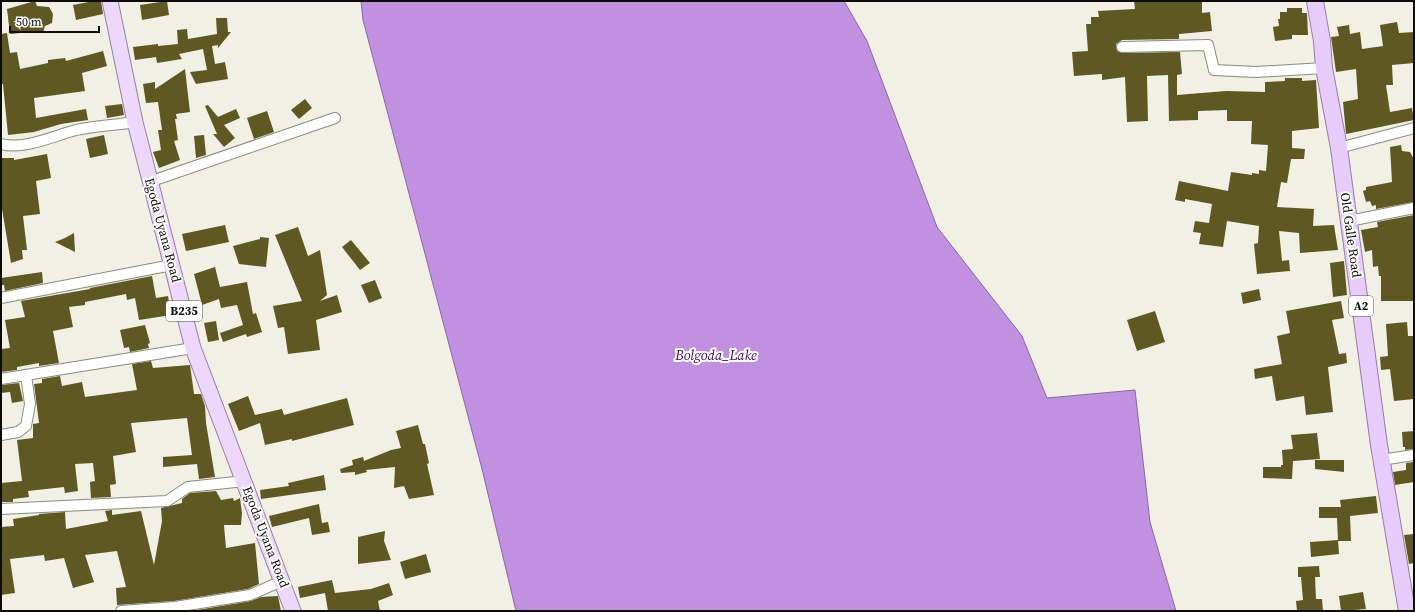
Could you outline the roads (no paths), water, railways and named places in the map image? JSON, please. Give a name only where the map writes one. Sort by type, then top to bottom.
[{"type":"highway","name":"Old Galle Road","points":[[1315,1],[1322,41],[1324,68],[1339,148],[1381,460],[1407,611]]},
{"type":"main road","name":"Egoda Uyana Road","points":[[110,1],[135,122],[193,348],[245,481],[293,611]]},
{"type":"street","points":[[1122,47],[1208,45],[1214,70],[1256,72],[1324,68]]},
{"type":"street","points":[[150,182],[335,118]]},
{"type":"street","points":[[1,144],[10,146],[78,130],[135,122]]},
{"type":"street","points":[[1339,148],[1414,128]]},
{"type":"street","points":[[1349,221],[1414,208]]},
{"type":"street","points":[[1,298],[172,265]]},
{"type":"street","points":[[1,379],[193,348]]},
{"type":"street","points":[[1,435],[18,432],[26,426],[30,404],[26,375]]},
{"type":"street","points":[[1381,460],[1414,455]]},
{"type":"street","points":[[1,509],[167,501],[188,487],[245,481]]},
{"type":"street","points":[[121,611],[174,606],[250,595],[282,581]]},
{"type":"water","name":"Bolgoda_Lake","points":[[361,1],[844,1],[867,41],[937,227],[1022,336],[1047,398],[1135,390],[1150,522],[1176,611],[516,611],[482,469],[363,20]]}]
